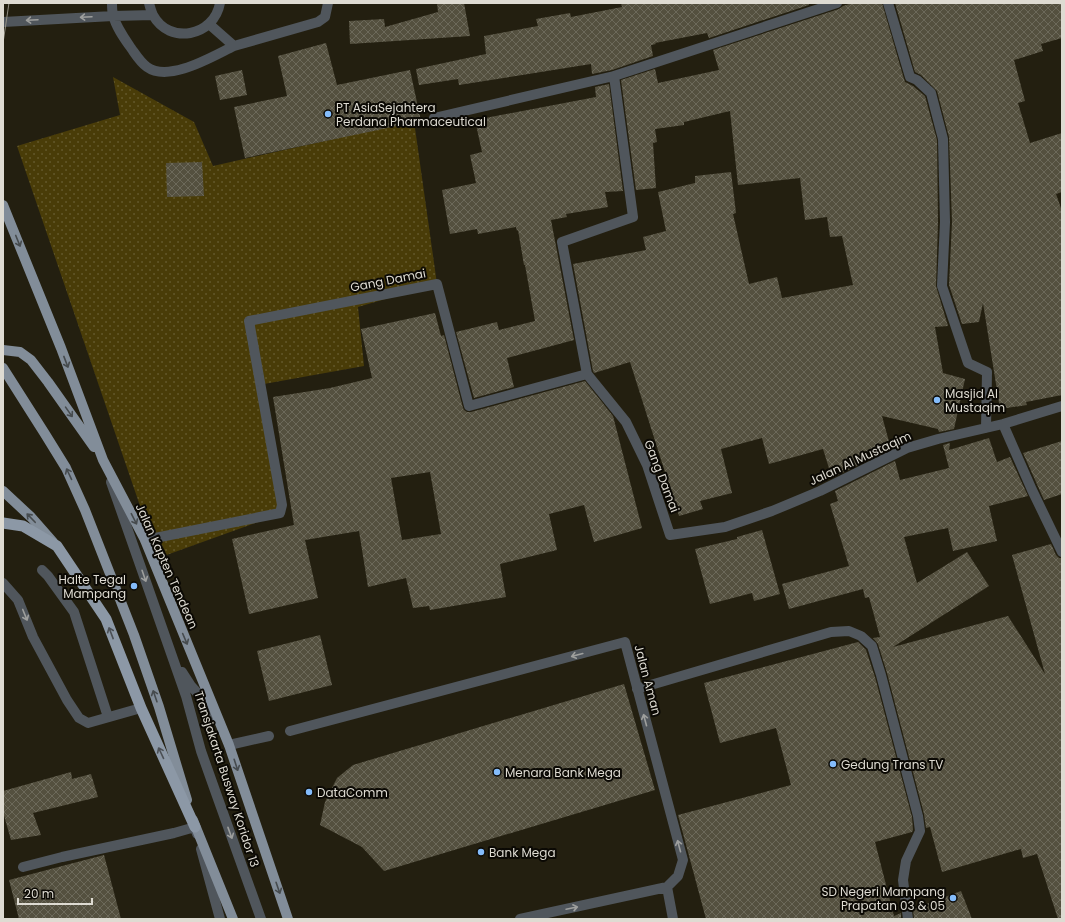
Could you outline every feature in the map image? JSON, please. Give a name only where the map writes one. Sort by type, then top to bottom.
[{"type":"highway","points":[[3,523],[23,526],[57,546],[106,619],[141,708],[195,826]]},
{"type":"main road","name":"Jalan Kapten Tendean","points":[[3,205],[61,348],[103,460],[145,540],[230,746],[288,919]]},
{"type":"main road","points":[[3,350],[20,352],[31,360],[103,460]]},
{"type":"main road","points":[[3,368],[66,468],[85,510],[134,635],[159,708],[195,826],[233,919]]},
{"type":"main road","points":[[3,491],[31,517],[57,546]]},
{"type":"street","points":[[112,3],[113,16],[124,38],[139,59],[148,68],[162,72],[187,68],[234,46],[318,22],[326,17],[328,3]]},
{"type":"street","points":[[149,3],[153,15],[161,25],[172,32],[185,34],[198,31],[209,24],[216,15],[220,3]]},
{"type":"street","points":[[434,118],[614,76],[837,3]]},
{"type":"street","points":[[888,3],[910,77],[917,80],[931,93],[943,139],[945,222],[942,286],[968,363],[987,372],[986,428]]},
{"type":"street","points":[[3,22],[153,15]]},
{"type":"street","points":[[209,24],[234,46]]},
{"type":"street","points":[[587,374],[562,242],[633,218],[614,76]]},
{"type":"street","name":"Gang Damai","points":[[145,540],[280,513],[282,505],[249,322],[250,320],[437,284],[469,406],[587,374],[626,422],[647,465],[670,535]]},
{"type":"street","name":"Jalan Al Mustaqim","points":[[670,535],[725,527],[820,491],[907,448],[938,439],[1004,424],[1062,406]]},
{"type":"street","points":[[1004,424],[1032,490],[1062,552]]},
{"type":"street","name":"Transjakarta Busway Koridor 13","points":[[103,460],[186,696],[201,751],[261,919]]},
{"type":"street","points":[[42,570],[74,612],[108,717]]},
{"type":"street","points":[[3,584],[18,600],[37,643],[67,700],[79,718],[88,723],[141,708]]},
{"type":"street","points":[[637,689],[831,632],[849,631],[861,636],[872,646],[918,816],[920,831],[906,861],[903,880],[908,919]]},
{"type":"street","name":"Jalan Aman","points":[[290,731],[625,642],[682,860],[678,876],[667,887]]},
{"type":"street","name":"Transjakarta Busway Koridor 13","points":[[169,647],[180,669],[191,686],[213,713],[222,729]]},
{"type":"street","points":[[230,746],[269,736]]},
{"type":"street","points":[[23,867],[174,833],[195,826],[220,919]]},
{"type":"street","points":[[520,919],[667,887],[673,919]]},
{"type":"shaded area","points":[[113,77],[194,122],[213,166],[414,121],[437,284],[358,307],[364,366],[264,384],[280,514],[161,557],[151,538],[17,146],[120,115]]},
{"type":"building","points":[[437,3],[464,3],[470,36],[350,44],[349,21],[384,19],[385,27],[438,12]]},
{"type":"building","points":[[621,3],[809,3],[809,5],[709,38],[707,33],[655,43],[656,44],[651,45],[653,56],[612,70],[592,74],[591,64],[459,85],[458,79],[419,85],[416,69],[486,54],[484,36],[538,26],[536,19],[570,13],[571,17],[622,7]]},
{"type":"building","points":[[852,3],[882,3],[905,82],[913,86],[925,96],[937,140],[938,222],[936,286],[948,326],[935,327],[943,373],[965,379],[954,429],[939,432],[938,429],[882,416],[891,449],[832,478],[823,449],[769,464],[762,438],[721,449],[732,493],[700,501],[703,509],[679,516],[630,362],[594,373],[593,371],[573,264],[646,250],[643,237],[666,231],[658,192],[695,183],[695,176],[731,172],[736,213],[733,214],[749,284],[777,277],[782,298],[853,285],[842,236],[830,237],[827,217],[805,220],[800,178],[738,185],[730,111],[684,122],[684,125],[655,129],[657,142],[653,143],[656,188],[636,190],[621,80],[655,69],[658,83],[719,70],[713,50],[839,9]]},
{"type":"building","points":[[895,3],[1062,3],[1062,38],[1041,44],[1043,51],[1014,60],[1025,101],[1018,103],[1030,143],[1062,133],[1062,192],[1056,194],[1062,211],[1062,395],[1026,402],[1027,405],[1000,409],[983,303],[979,322],[962,324],[949,285],[952,222],[949,137],[937,91],[921,75],[915,72]]},
{"type":"building","name":"PT AsiaSejahtera Perdana Pharmaceutical","points":[[326,43],[337,85],[410,70],[421,121],[245,158],[234,107],[287,96],[278,56]]},
{"type":"building","points":[[242,70],[247,95],[220,100],[215,76]]},
{"type":"building","points":[[609,84],[623,191],[605,192],[608,207],[566,214],[567,217],[551,220],[574,340],[507,358],[514,387],[474,398],[456,332],[497,322],[499,330],[535,321],[518,230],[517,231],[516,227],[478,234],[477,229],[450,234],[442,190],[476,183],[470,155],[482,152],[475,120],[596,97],[595,87]]},
{"type":"building","points":[[202,162],[204,196],[167,197],[166,163]]},
{"type":"building","points":[[435,313],[441,336],[444,335],[463,408],[467,412],[585,381],[613,416],[642,528],[594,542],[584,505],[549,514],[557,550],[500,564],[506,597],[430,610],[429,606],[413,608],[406,578],[368,587],[359,531],[305,540],[318,598],[249,614],[232,539],[294,525],[273,397],[330,388],[372,378],[361,329]],"holes":[[[430,472],[441,534],[402,540],[391,478]]]},
{"type":"building","points":[[989,438],[997,462],[1010,457],[1028,496],[989,506],[997,541],[953,551],[948,528],[904,537],[917,583],[967,552],[989,586],[893,647],[1008,616],[1045,674],[1012,555],[1051,544],[1056,555],[1059,558],[1062,558],[1062,919],[1058,919],[1037,854],[1023,858],[1021,849],[942,872],[930,827],[926,828],[924,814],[887,673],[878,644],[873,638],[880,637],[869,597],[865,598],[863,589],[789,609],[782,584],[849,566],[830,504],[838,501],[835,491],[895,461],[900,480],[949,468],[943,445],[950,443],[949,450]]},
{"type":"building","points":[[1062,441],[1062,494],[1044,500],[1023,453]]},
{"type":"building","points":[[762,530],[780,594],[754,601],[752,593],[710,604],[695,549],[737,539],[737,537]]},
{"type":"building","points":[[320,635],[332,685],[269,701],[257,651]]},
{"type":"building","name":"Gedung Trans TV","points":[[858,642],[866,650],[875,677],[912,817],[912,832],[875,842],[894,916],[901,913],[901,919],[706,919],[678,815],[791,785],[776,728],[720,743],[704,683]]},
{"type":"building","name":"Menara Bank Mega","points":[[624,684],[655,790],[384,871],[362,847],[320,825],[325,802],[337,778],[353,765]]},
{"type":"building","points":[[71,772],[72,779],[91,774],[98,797],[33,813],[41,835],[11,840],[3,812],[3,791]]},
{"type":"building","points":[[104,855],[121,919],[19,919],[9,880]]},
{"type":"building","name":"SD Negeri Mampang Prapatan 03 & 05","points":[[961,891],[972,919],[914,919],[913,909]]},
{"type":"tram line","points":[[3,43],[9,3]]},
{"type":"place","name":"PT AsiaSejahtera Perdana Pharmaceutical","points":[[328,114]]},
{"type":"place","name":"Masjid Al Mustaqim","points":[[937,400]]},
{"type":"place","name":"Halte Tegal Mampang","points":[[134,586]]},
{"type":"place","name":"Gedung Trans TV","points":[[833,764]]},
{"type":"place","name":"Menara Bank Mega","points":[[497,772]]},
{"type":"place","name":"DataComm","points":[[309,792]]},
{"type":"place","name":"Bank Mega","points":[[481,852]]},
{"type":"place","name":"SD Negeri Mampang Prapatan 03 & 05","points":[[953,898]]}]
